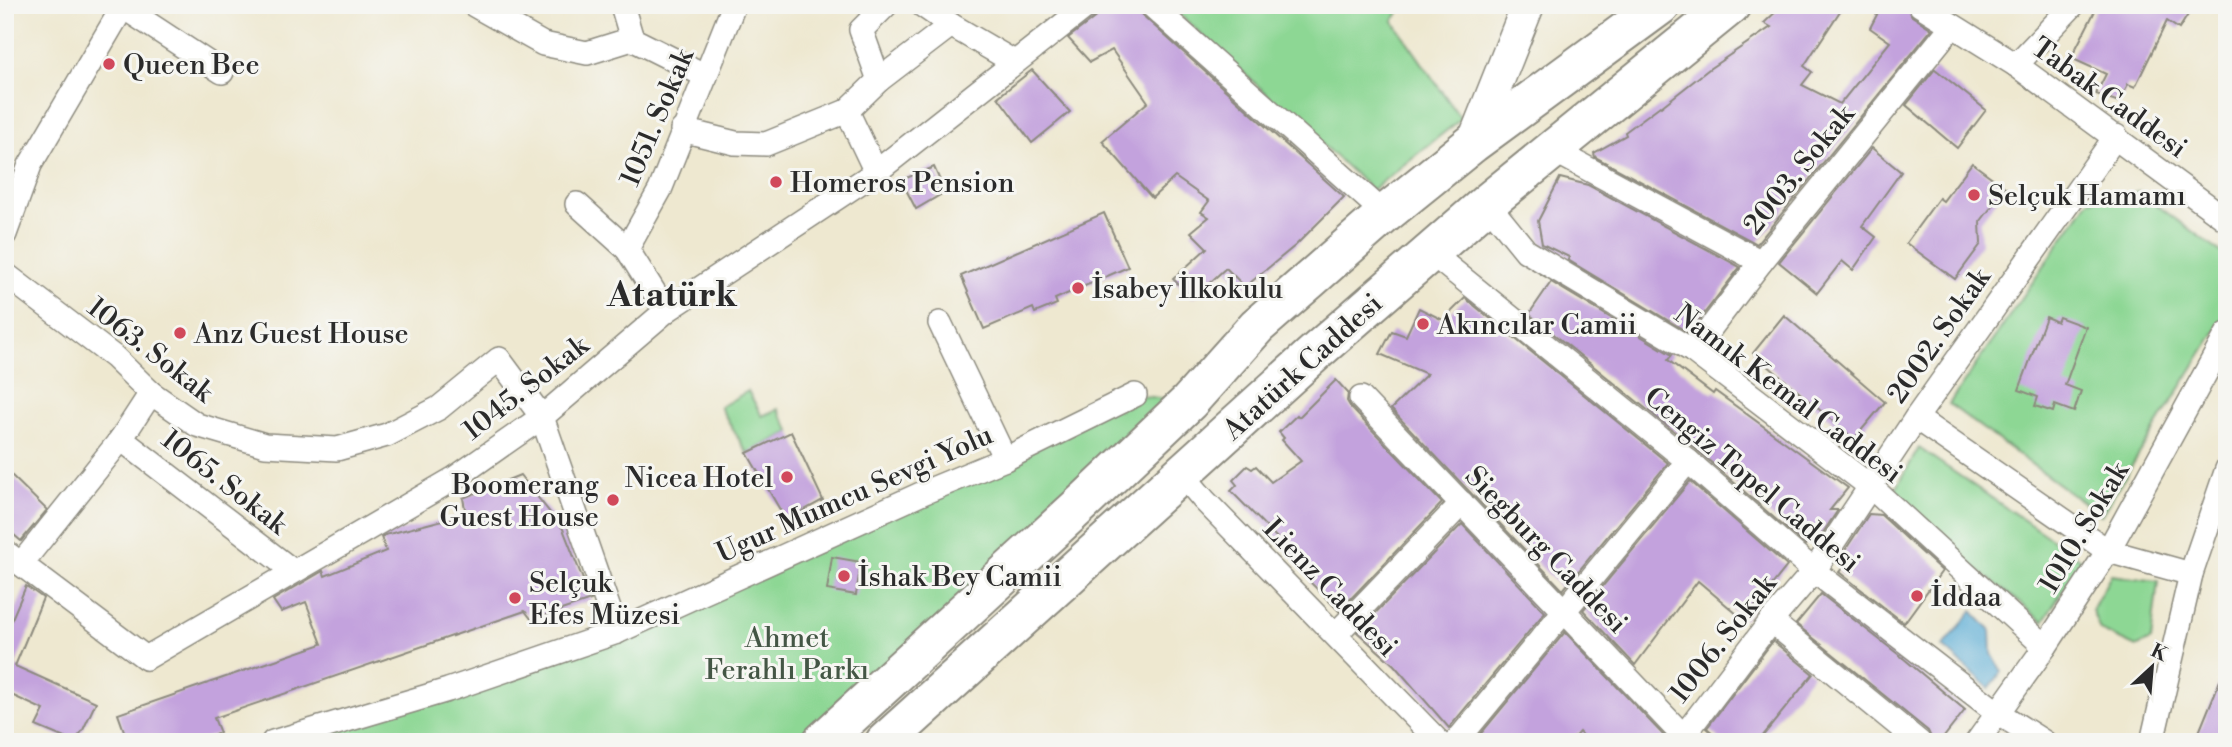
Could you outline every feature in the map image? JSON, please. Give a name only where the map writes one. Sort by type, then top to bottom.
[{"type":"highway","name":"Atatürk Caddesi","points":[[822,742],[1189,402],[1257,326],[1385,214],[1661,5]]},
{"type":"highway","name":"Atatürk Caddesi","points":[[885,742],[1430,252],[1731,5]]},
{"type":"highway","points":[[1460,155],[1457,174],[1472,178],[1482,190],[1487,203]]},
{"type":"highway","points":[[1385,214],[1398,242],[1407,251],[1422,256],[1430,252]]},
{"type":"street","points":[[474,5],[543,44],[587,53],[632,39],[706,76]]},
{"type":"street","points":[[622,5],[632,39]]},
{"type":"street","name":"1051. Sokak","points":[[627,249],[660,190],[734,5]]},
{"type":"street","points":[[879,80],[861,30],[886,5]]},
{"type":"street","points":[[922,5],[1014,62]]},
{"type":"street","name":"1045. Sokak","points":[[13,558],[146,658],[454,478],[542,417],[666,311],[876,172],[1087,5]]},
{"type":"street","points":[[1151,5],[1385,214]]},
{"type":"street","points":[[1460,155],[1528,5]]},
{"type":"street","name":"Tabak Caddesi","points":[[1920,5],[2016,65],[2227,220]]},
{"type":"street","points":[[2016,65],[2074,5]]},
{"type":"street","points":[[5,234],[30,165],[123,6],[222,72]]},
{"type":"street","points":[[682,130],[735,143],[766,144],[847,111],[879,80],[951,25]]},
{"type":"street","name":"2003. Sokak","points":[[1693,351],[1761,262],[1952,26]]},
{"type":"street","points":[[847,111],[876,172]]},
{"type":"street","name":"2002. Sokak","points":[[1814,571],[1916,418],[2116,136]]},
{"type":"street","points":[[1553,150],[1761,262]]},
{"type":"street","name":"Namık Kemal Caddesi","points":[[1487,203],[1526,251],[1693,351],[1871,488],[2045,647]]},
{"type":"street","points":[[577,204],[627,249],[666,311]]},
{"type":"street","name":"Cengiz Topel Caddesi","points":[[1430,252],[1688,461],[1814,571],[1998,713],[2044,742]]},
{"type":"street","name":"1063. Sokak","points":[[5,274],[114,357],[151,393],[197,425],[264,444],[337,449],[387,435],[439,408],[499,359],[542,417]]},
{"type":"street","points":[[940,323],[1005,459]]},
{"type":"street","name":"1010. Sokak","points":[[1977,742],[2045,647],[2108,551],[2227,334]]},
{"type":"street","points":[[13,558],[121,439],[151,393]]},
{"type":"street","name":"Ugur Mumcu Sevgi Yolu","points":[[273,742],[448,690],[617,632],[925,492],[1005,459],[1135,395]]},
{"type":"street","name":"Siegburg Caddesi","points":[[1361,398],[1565,610],[1683,740]]},
{"type":"street","points":[[542,417],[617,632]]},
{"type":"street","points":[[1916,418],[2108,551],[2192,574]]},
{"type":"street","name":"1065. Sokak","points":[[121,439],[292,571]]},
{"type":"street","points":[[1456,742],[1688,461]]},
{"type":"street","points":[[2152,742],[2192,574],[2227,469]]},
{"type":"street","name":"Lienz Caddesi","points":[[1182,474],[1204,500],[1439,742]]},
{"type":"street","points":[[1335,634],[1462,503]]},
{"type":"street","name":"1006. Sokak","points":[[1683,740],[1771,621],[1814,571]]},
{"type":"street","points":[[1771,621],[1919,742]]},
{"type":"green space","points":[[1169,5],[1405,5],[1393,21],[1461,119],[1372,190]]},
{"type":"green space","points":[[2139,192],[2227,257],[2227,313],[2101,515],[1949,404],[2089,200]]},
{"type":"green space","points":[[748,391],[762,416],[778,409],[791,432],[747,453],[720,407]]},
{"type":"green space","name":"Ahmet Ferahlı Parkı","points":[[1135,395],[1189,402],[822,742],[273,742],[617,632]]},
{"type":"green space","points":[[1919,448],[2082,560],[2043,622],[1890,499]]},
{"type":"green space","points":[[2111,575],[2158,581],[2151,640],[2136,647],[2100,630],[2092,610]]},
{"type":"water","points":[[1972,611],[1991,631],[1992,654],[2002,672],[1989,688],[1943,647]]},
{"type":"building","points":[[1103,5],[1137,5],[1142,15],[1344,197],[1296,245],[1245,287],[1226,268],[1193,298],[1173,279],[1207,248],[1191,232],[1209,217],[1201,212],[1209,201],[1175,177],[1152,198],[1102,141],[1148,102],[1112,50],[1090,62],[1068,38],[1097,16]]},
{"type":"building","points":[[1783,5],[1844,5],[1804,66],[1812,72],[1802,85],[1840,104],[1890,42],[1870,28],[1882,5],[1906,5],[1912,16],[1932,29],[1757,244],[1595,157],[1594,153],[1626,135],[1625,132],[1709,69],[1771,27],[1764,23]]},
{"type":"building","points":[[2098,5],[2194,5],[2179,29],[2167,21],[2135,87],[2128,84],[2119,102],[2096,94],[2106,74],[2071,58]]},
{"type":"building","points":[[1935,69],[1986,110],[1957,148],[1906,105]]},
{"type":"building","points":[[1032,70],[1070,112],[1032,143],[998,97]]},
{"type":"building","points":[[1872,148],[1901,172],[1862,226],[1876,237],[1853,270],[1842,261],[1817,293],[1779,262]]},
{"type":"building","points":[[1972,163],[2006,188],[1980,222],[1981,244],[1955,279],[1906,243],[1939,198],[1943,201]]},
{"type":"building","points":[[934,167],[945,192],[916,209],[901,180]]},
{"type":"building","points":[[1560,178],[1588,185],[1740,267],[1689,333],[1568,260],[1569,257],[1542,244],[1538,221]]},
{"type":"building","points":[[1104,213],[1128,267],[1055,299],[1057,304],[1035,313],[1033,308],[984,329],[961,276]]},
{"type":"building","points":[[1551,282],[1672,355],[1668,360],[1848,488],[1830,510],[1838,510],[1816,543],[1810,539],[1805,545],[1697,450],[1529,314]]},
{"type":"building","points":[[1465,298],[1668,463],[1563,590],[1391,409],[1427,374],[1380,354],[1392,331],[1406,336],[1419,308],[1443,320]]},
{"type":"building","points":[[1784,315],[1885,402],[1854,439],[1753,353]]},
{"type":"building","points":[[2046,317],[2057,322],[2059,317],[2086,327],[2065,385],[2081,391],[2074,412],[2055,405],[2053,412],[2035,406],[2038,397],[2019,390]]},
{"type":"building","points":[[1336,380],[1348,393],[1347,401],[1351,408],[1442,503],[1339,611],[1310,582],[1313,578],[1286,547],[1231,491],[1237,485],[1233,480],[1247,466],[1252,469],[1256,466],[1271,482],[1301,461],[1282,440],[1284,438],[1279,432],[1297,415],[1299,417]]},
{"type":"building","name":"Nicea Hotel","points":[[791,432],[823,500],[786,520],[747,453]]},
{"type":"building","points":[[5,469],[47,510],[21,541],[5,527]]},
{"type":"building","points":[[520,475],[563,529],[591,600],[532,620],[525,611],[214,718],[220,733],[194,742],[128,742],[118,714],[322,644],[306,602],[281,612],[273,600],[323,571],[325,576],[386,551],[381,537],[385,535],[466,514],[463,498]]},
{"type":"building","points":[[1690,481],[1787,566],[1744,620],[1698,581],[1635,665],[1583,610]]},
{"type":"building","points":[[1869,514],[1881,515],[1942,571],[1904,623],[1839,572],[1844,566],[1838,561]]},
{"type":"building","points":[[1462,524],[1545,612],[1449,728],[1394,665],[1357,632]]},
{"type":"building","name":"İshak Bey Camii","points":[[832,557],[861,562],[856,595],[827,590]]},
{"type":"building","points":[[26,586],[43,598],[15,666],[96,702],[83,730],[74,742],[36,726],[44,710],[5,692],[5,635]]},
{"type":"building","points":[[1821,594],[1965,710],[1940,742],[1933,742],[1928,731],[1796,624]]},
{"type":"building","points":[[1565,632],[1666,738],[1665,742],[1588,742],[1579,732],[1570,742],[1474,742]]},
{"type":"building","points":[[1773,641],[1813,674],[1758,742],[1723,742],[1707,728]]},
{"type":"building","points":[[2226,666],[2227,742],[2195,742]]},
{"type":"place","name":"Queen Bee","points":[[109,64]]},
{"type":"place","name":"Homeros Pension","points":[[776,182]]},
{"type":"place","name":"Selçuk Hamamı","points":[[1974,195]]},
{"type":"place","name":"İsabey İlkokulu","points":[[1078,288]]},
{"type":"place","name":"Akıncılar Camii","points":[[1423,324]]},
{"type":"place","name":"Anz Guest House","points":[[180,333]]},
{"type":"place","name":"Nicea Hotel","points":[[787,477]]},
{"type":"place","name":"Boomerang Guest House","points":[[613,500]]},
{"type":"place","name":"İshak Bey Camii","points":[[844,576]]},
{"type":"place","name":"İddaa","points":[[1917,596]]},
{"type":"place","name":"Selçuk Efes Müzesi","points":[[515,598]]},
{"type":"district","name":"Atatürk","points":[[672,294]]}]
